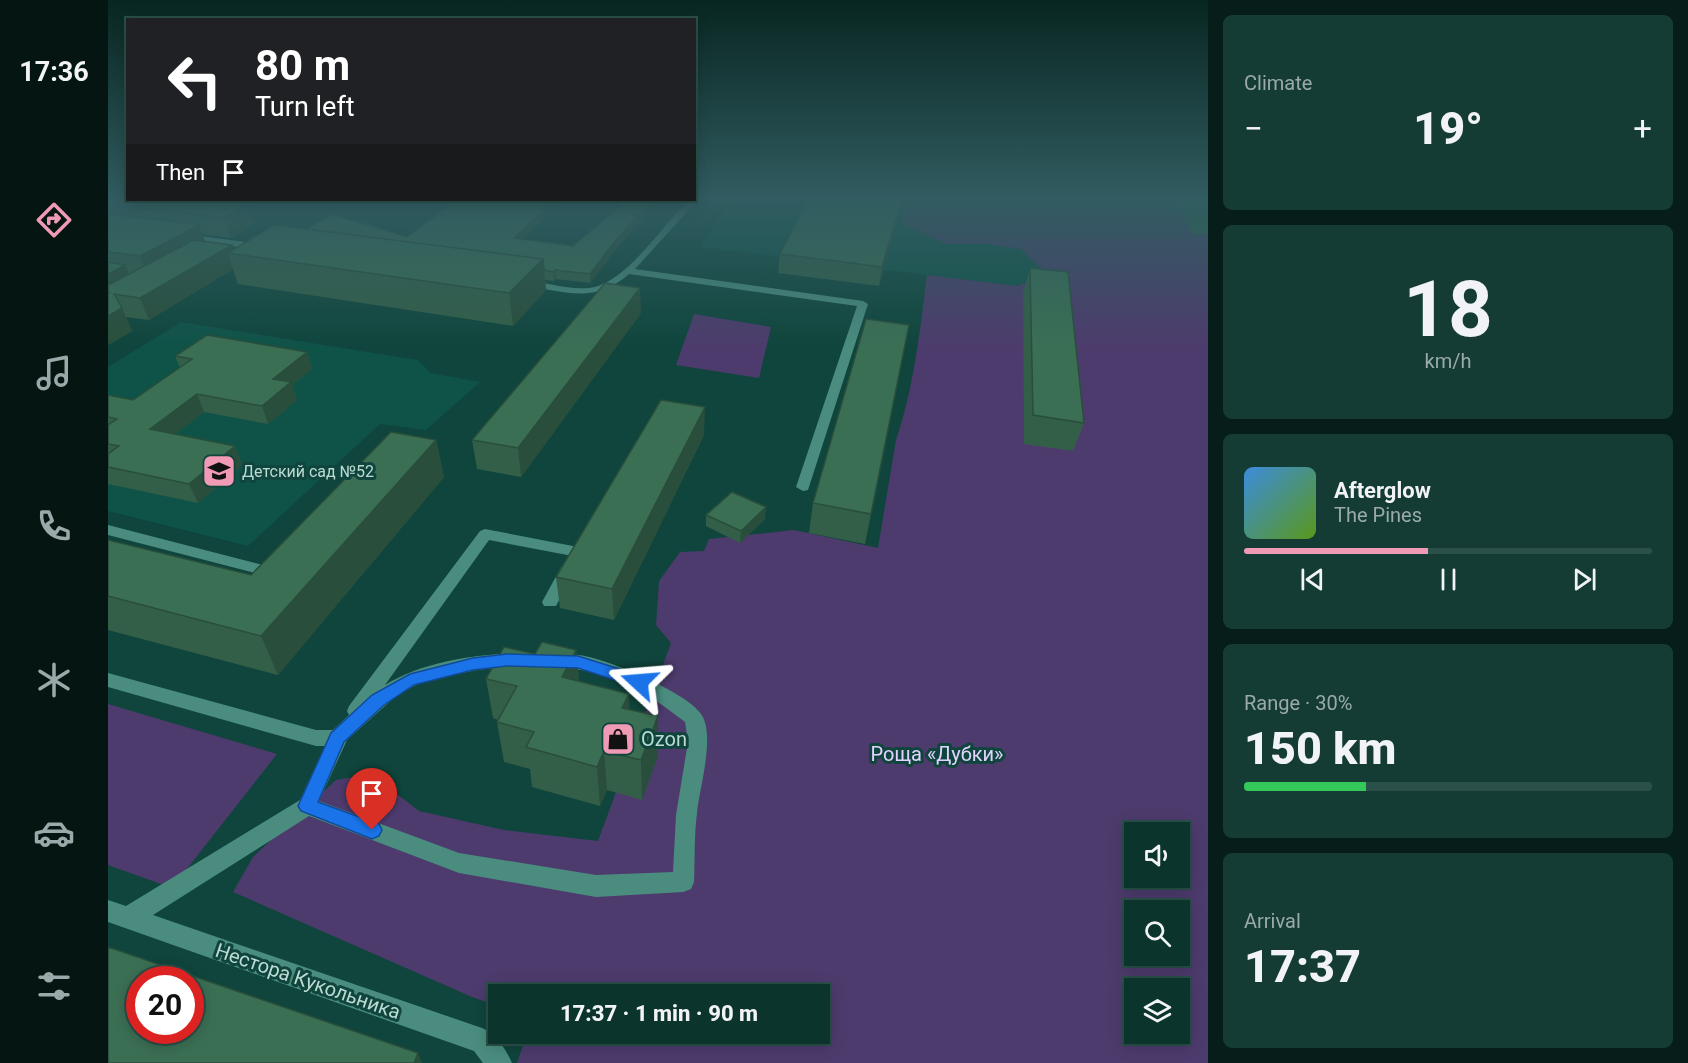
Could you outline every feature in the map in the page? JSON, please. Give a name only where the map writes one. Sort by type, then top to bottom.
[{"type":"street","points":[[202,254],[210,250]]},
{"type":"street","points":[[508,280],[591,291],[611,283],[628,272],[647,250]]},
{"type":"street","points":[[628,272],[863,304],[804,487]]},
{"type":"street","points":[[108,530],[263,570]]},
{"type":"street","points":[[118,915],[307,806],[337,738],[485,534],[580,548],[550,602]]},
{"type":"street","points":[[108,680],[316,738],[337,738],[378,700],[410,680],[473,664],[507,660],[578,662],[639,682],[669,698],[694,718],[698,742],[686,814],[683,882],[596,886],[459,863],[307,806]]},
{"type":"street","name":"Нестора Кукольника","points":[[118,915],[482,1041],[499,1063]]},
{"type":"shaded area","points":[[721,250],[1084,250],[1018,286]]},
{"type":"shaded area","name":"Детский сад №52","points":[[181,322],[418,360],[431,373],[480,382],[426,430],[380,424],[248,546],[108,511],[108,367]]},
{"type":"green space","name":"Роща «Дубки»","points":[[1022,250],[1208,250],[1208,1063],[517,1063],[524,1044],[830,1044],[830,984],[488,984],[488,1003],[233,892],[253,857],[336,780],[371,774],[419,811],[504,830],[598,841],[671,643],[656,625],[659,581],[680,552],[704,551],[709,539],[794,530],[878,548],[896,440],[916,359],[927,275],[1018,286],[1044,272]]},
{"type":"green space","points":[[694,314],[771,327],[759,378],[676,365]]},
{"type":"green space","points":[[108,704],[277,754],[172,888],[108,865]]},
{"type":"building","points":[[108,250],[152,250],[140,256],[108,252]]},
{"type":"building","points":[[176,250],[224,250],[140,298],[114,294],[122,308],[108,316],[108,285]]},
{"type":"building","points":[[234,250],[469,250],[543,259],[509,293],[228,253]]},
{"type":"building","points":[[469,250],[608,250],[590,274],[544,270],[543,259]]},
{"type":"building","points":[[782,250],[887,250],[882,267],[780,254]]},
{"type":"building","points":[[108,262],[125,265],[108,274]]},
{"type":"building","points":[[1030,268],[1068,272],[1084,423],[1033,415]]},
{"type":"building","points":[[605,283],[640,288],[518,448],[472,440]]},
{"type":"building","points":[[866,319],[909,325],[871,514],[813,503]]},
{"type":"building","points":[[207,335],[307,352],[273,379],[291,382],[262,406],[197,394],[150,429],[235,446],[189,484],[108,467],[108,454],[119,446],[108,444],[108,425],[117,419],[108,417],[108,395],[133,400],[192,359],[175,356]]},
{"type":"building","points":[[661,400],[705,407],[612,589],[556,577]]},
{"type":"building","points":[[391,432],[436,440],[261,636],[108,596],[108,540],[251,575]]},
{"type":"building","points":[[732,492],[766,507],[741,531],[706,515]]},
{"type":"building","points":[[542,642],[576,650],[562,677],[629,694],[622,708],[658,716],[641,760],[604,751],[597,767],[526,747],[534,732],[497,722],[517,686],[486,679],[504,647],[535,654]]},
{"type":"building","points":[[108,947],[164,966],[126,966],[126,1044],[204,1044],[204,980],[418,1053],[414,1063],[108,1063]]},
{"type":"place","name":"Детский сад №52","points":[[219,471]]},
{"type":"place","name":"Ozon","points":[[618,739]]},
{"type":"route","points":[[372,830],[307,806],[337,738],[378,700],[410,680],[473,664],[507,660],[578,662],[639,682]]}]
